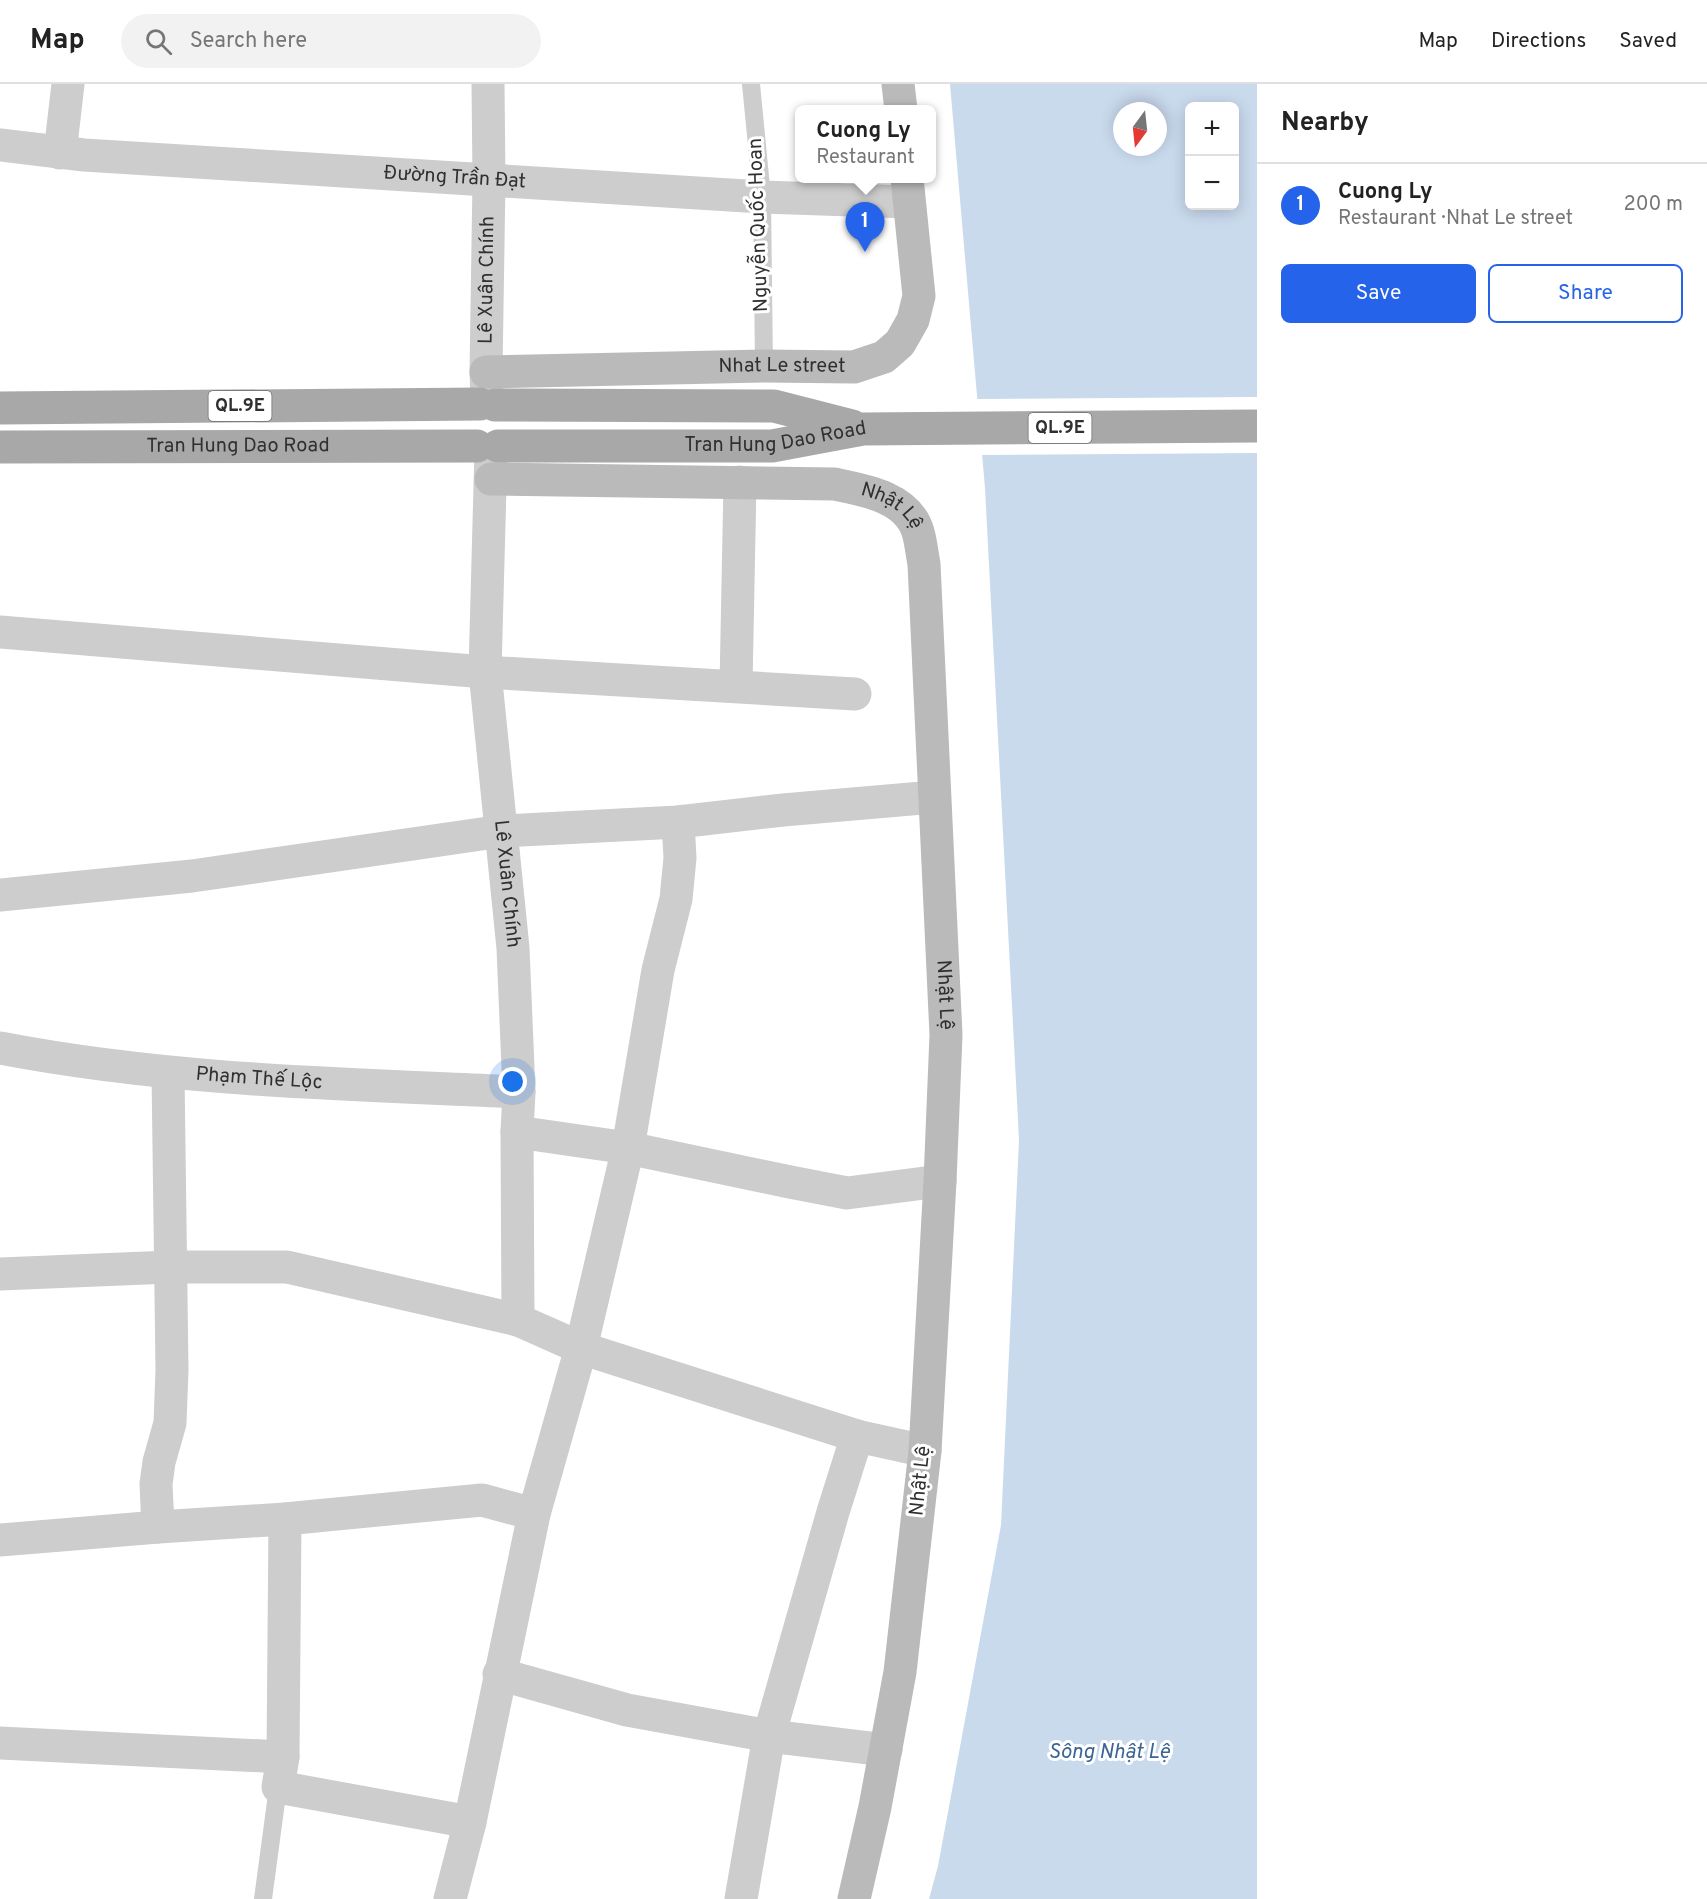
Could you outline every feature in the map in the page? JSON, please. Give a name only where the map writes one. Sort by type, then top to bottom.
[{"type":"main road","name":"Tran Hung Dao Road","points":[[0,408],[487,396],[774,406],[863,429]]},
{"type":"main road","points":[[487,396],[507,415],[510,421],[508,436],[489,455]]},
{"type":"main road","name":"QL.9E","points":[[863,429],[1257,426]]},
{"type":"main road","name":"Tran Hung Dao Road","points":[[0,447],[489,455],[772,446],[863,429]]},
{"type":"street","points":[[60,153],[68,84]]},
{"type":"street","name":"Lê Xuân Chính","points":[[487,396],[488,84]]},
{"type":"street","points":[[898,84],[900,105]]},
{"type":"street","name":"Đường Trần Đạt","points":[[0,145],[60,153],[762,197],[908,190]]},
{"type":"street","name":"Nhat Le street","points":[[487,396],[764,366],[854,367],[884,357],[900,343],[913,320],[919,296],[908,190]]},
{"type":"street","name":"Lê Xuân Chính","points":[[489,455],[485,672],[513,948],[519,1092],[517,1132],[518,1320]]},
{"type":"street","name":"Nhật Lệ","points":[[489,455],[740,482],[834,484],[865,490],[890,499],[910,515],[918,531],[924,564],[946,1035],[940,1181],[925,1451],[900,1672],[854,1899]]},
{"type":"street","points":[[736,686],[740,482]]},
{"type":"street","points":[[0,632],[485,672],[855,694]]},
{"type":"street","points":[[0,895],[192,876],[502,831],[678,822],[934,797]]},
{"type":"street","points":[[450,1899],[470,1822],[534,1514],[581,1348],[628,1148],[658,970],[676,899],[680,858],[678,822]]},
{"type":"street","name":"Phạm Thế Lộc","points":[[0,1048],[67,1061],[248,1080],[519,1092]]},
{"type":"street","points":[[158,1527],[156,1484],[159,1462],[170,1424],[172,1370],[168,1073]]},
{"type":"street","points":[[517,1132],[628,1148],[847,1192],[940,1181]]},
{"type":"street","points":[[0,1274],[170,1267],[287,1267],[518,1320],[581,1348],[857,1436],[925,1451]]},
{"type":"street","points":[[741,1899],[769,1736],[857,1436]]},
{"type":"street","points":[[0,1540],[285,1519],[482,1500],[534,1514]]},
{"type":"street","points":[[281,1772],[285,1519]]},
{"type":"street","points":[[499,1674],[627,1710],[769,1736],[886,1750]]},
{"type":"street","points":[[0,1743],[281,1772],[470,1822]]},
{"type":"lane","name":"Nguyễn Quốc Hoan","points":[[751,84],[762,197],[764,366]]},
{"type":"lane","points":[[263,1899],[281,1772]]},
{"type":"water","name":"Sông Nhật Lệ","points":[[950,84],[1257,84],[1257,1899],[929,1899],[938,1866],[1001,1525],[1019,1140],[985,488]]},
{"type":"pier","points":[[1257,397],[1257,453],[979,455],[974,399]]},
{"type":"place","name":"Cuong Ly","points":[[865,252]]}]
